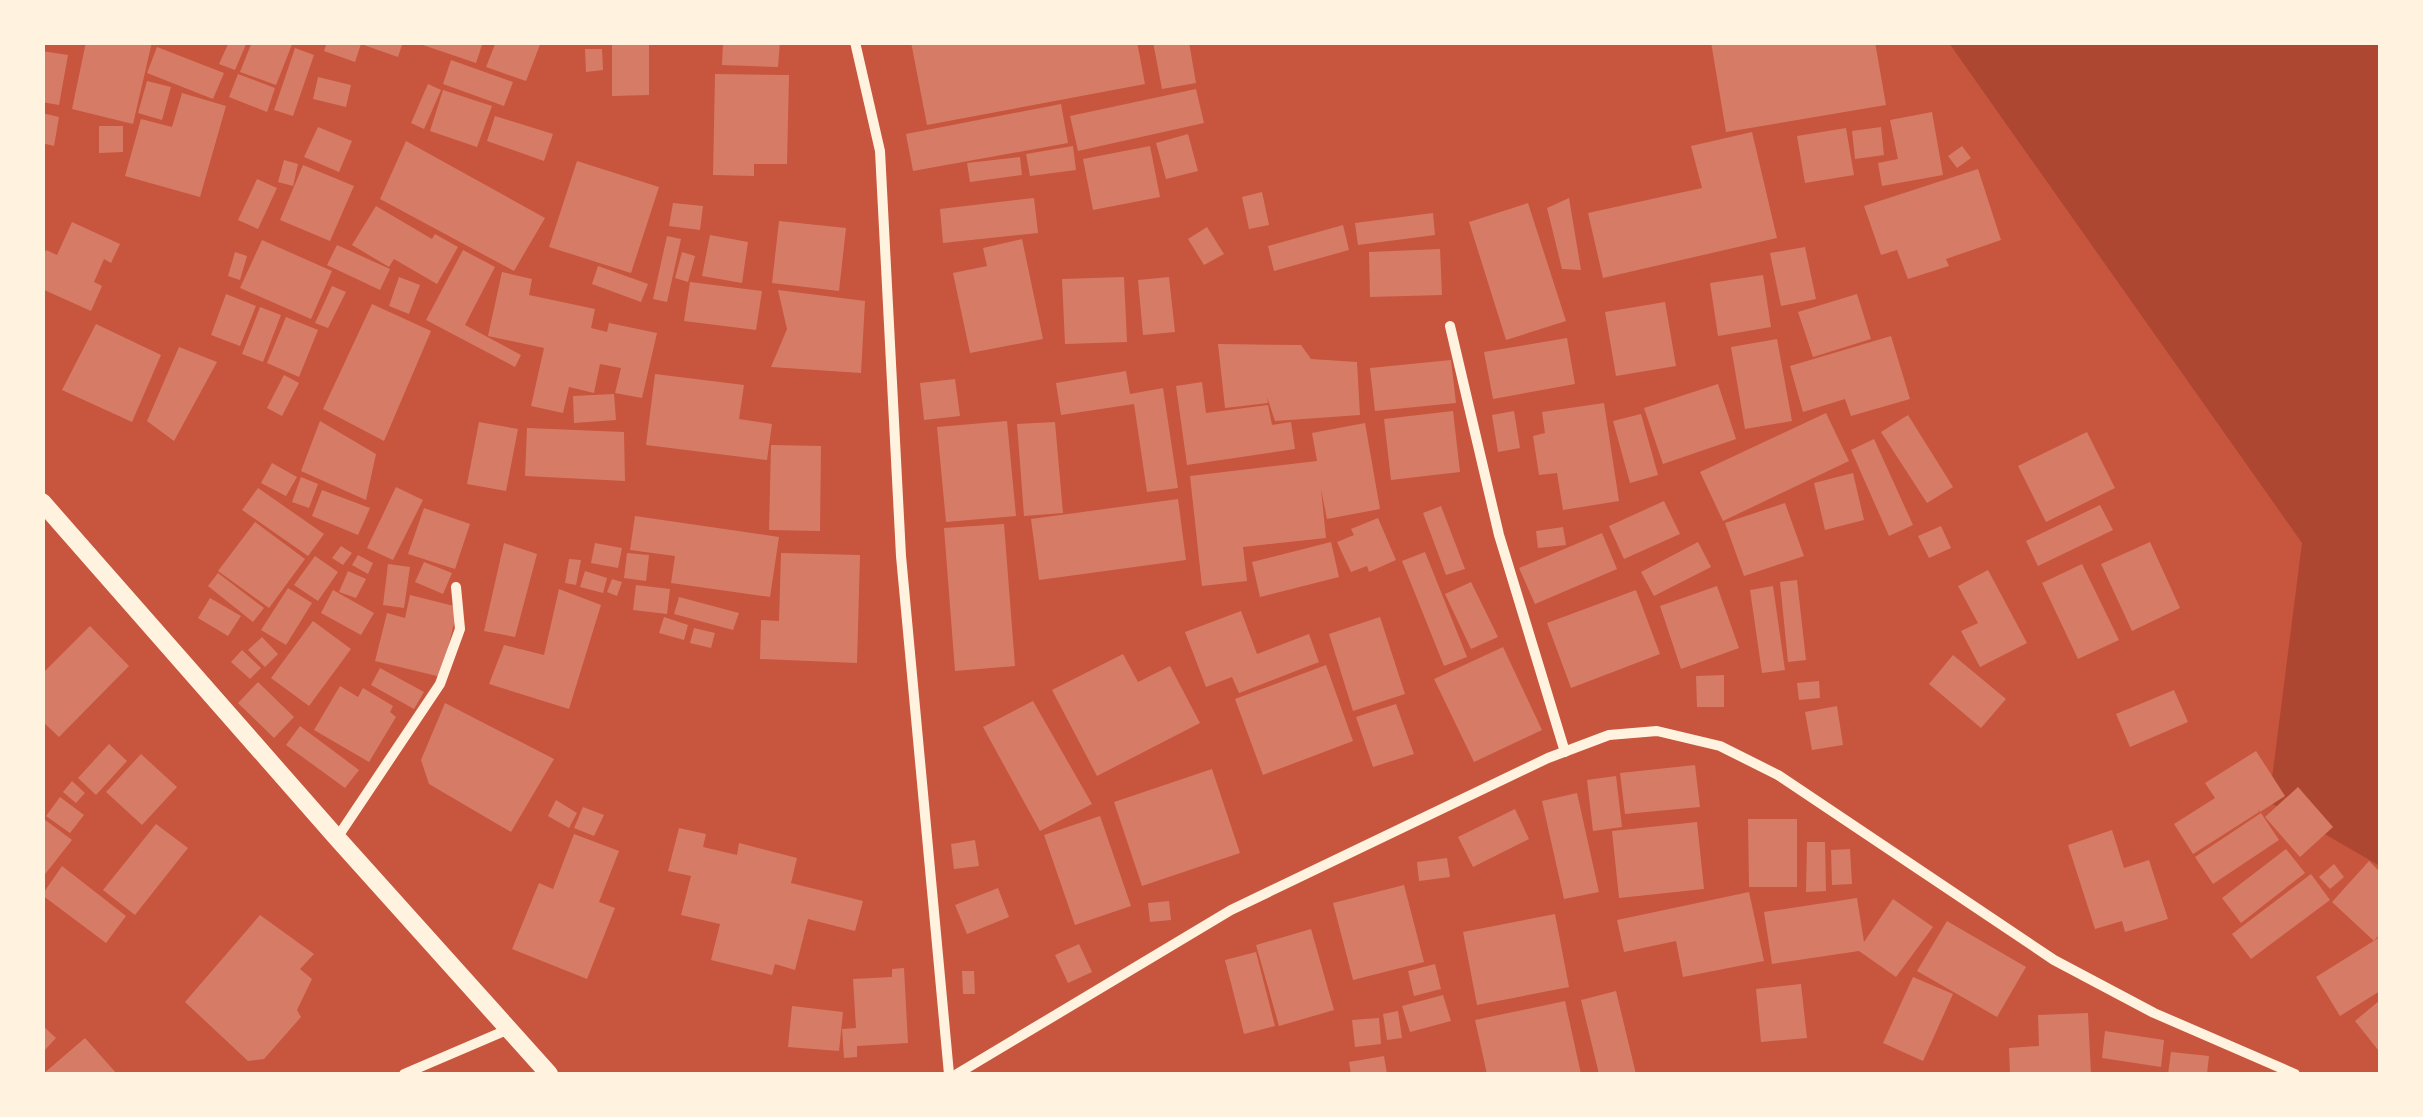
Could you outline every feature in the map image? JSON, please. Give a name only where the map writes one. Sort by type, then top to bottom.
[{"type":"street","points":[[855,42],[880,151],[901,556],[949,1074]]},
{"type":"street","points":[[1450,326],[1499,535],[1565,752]]},
{"type":"street","points":[[42,502],[550,1074]]},
{"type":"street","points":[[337,838],[440,684],[460,629],[456,587]]},
{"type":"street","points":[[957,1074],[1232,910],[1565,752],[1608,735],[1657,731],[1720,746],[1778,776],[2054,960],[2154,1014],[2295,1074]]},
{"type":"street","points":[[404,1074],[510,1028]]},
{"type":"shaded area","points":[[1949,43],[2380,43],[2380,866],[2269,802],[2302,543]]},
{"type":"building","points":[[86,42],[152,42],[133,124],[72,109]]},
{"type":"building","points":[[229,42],[247,42],[235,70],[219,64]]},
{"type":"building","points":[[252,42],[293,42],[276,85],[240,72]]},
{"type":"building","points":[[327,42],[403,42],[398,57],[361,44],[355,62],[324,51]]},
{"type":"building","points":[[414,42],[483,42],[476,63]]},
{"type":"building","points":[[496,42],[541,42],[526,81],[486,67]]},
{"type":"building","points":[[612,42],[649,42],[649,95],[612,96]]},
{"type":"building","points":[[723,42],[780,42],[778,67],[722,65]]},
{"type":"building","points":[[911,42],[1137,42],[1145,84],[927,125]]},
{"type":"building","points":[[1153,42],[1189,42],[1196,83],[1162,89]]},
{"type":"building","points":[[1711,42],[1875,42],[1886,105],[1726,132]]},
{"type":"building","points":[[157,47],[224,73],[213,99],[147,73]]},
{"type":"building","points":[[295,48],[314,55],[293,116],[274,110]]},
{"type":"building","points":[[585,49],[602,49],[603,70],[586,72]]},
{"type":"building","points":[[42,51],[68,55],[59,105],[42,102]]},
{"type":"building","points":[[451,60],[513,82],[504,106],[443,84]]},
{"type":"building","points":[[238,74],[275,88],[267,112],[229,97]]},
{"type":"building","points":[[715,74],[789,75],[787,164],[754,164],[754,176],[713,175]]},
{"type":"building","points":[[318,77],[351,85],[346,107],[313,99]]},
{"type":"building","points":[[147,81],[171,87],[162,120],[138,113]]},
{"type":"building","points":[[428,84],[441,90],[424,129],[411,123]]},
{"type":"building","points":[[1196,89],[1204,123],[1078,151],[1070,116]]},
{"type":"building","points":[[443,90],[492,106],[477,147],[430,131]]},
{"type":"building","points":[[182,93],[226,106],[200,197],[125,176],[141,119],[172,127]]},
{"type":"building","points":[[1061,104],[1068,143],[913,171],[906,134]]},
{"type":"building","points":[[1932,112],[1943,175],[1882,186],[1878,163],[1898,159],[1890,120]]},
{"type":"building","points":[[42,113],[59,117],[54,146],[42,143]]},
{"type":"building","points":[[495,116],[553,134],[544,161],[487,141]]},
{"type":"building","points":[[99,126],[123,126],[123,152],[99,153]]},
{"type":"building","points":[[318,127],[352,141],[339,172],[304,157]]},
{"type":"building","points":[[1881,127],[1884,155],[1855,159],[1852,131]]},
{"type":"building","points":[[1846,128],[1854,175],[1805,183],[1797,136]]},
{"type":"building","points":[[1752,132],[1777,238],[1603,278],[1588,213],[1702,188],[1691,146]]},
{"type":"building","points":[[1188,134],[1198,171],[1166,179],[1156,143]]},
{"type":"building","points":[[406,141],[545,218],[514,271],[380,199]]},
{"type":"building","points":[[1073,146],[1076,170],[1030,176],[1026,154]]},
{"type":"building","points":[[1150,146],[1160,197],[1093,210],[1083,159]]},
{"type":"building","points":[[1962,146],[1971,158],[1957,168],[1948,156]]},
{"type":"building","points":[[1020,157],[1022,175],[970,182],[967,163]]},
{"type":"building","points":[[284,160],[298,164],[293,186],[278,182]]},
{"type":"building","points":[[577,161],[659,187],[631,273],[549,247]]},
{"type":"building","points":[[303,165],[354,186],[330,241],[280,220]]},
{"type":"building","points":[[1978,169],[2001,240],[1946,259],[1949,266],[1908,279],[1897,250],[1881,255],[1864,206]]},
{"type":"building","points":[[257,179],[277,188],[258,229],[238,220]]},
{"type":"building","points":[[1262,192],[1269,225],[1249,229],[1242,197]]},
{"type":"building","points":[[1034,198],[1038,233],[943,243],[940,209]]},
{"type":"building","points":[[1569,198],[1581,270],[1562,269],[1547,208]]},
{"type":"building","points":[[673,203],[703,206],[700,230],[669,226]]},
{"type":"building","points":[[1528,203],[1566,321],[1506,340],[1469,222]]},
{"type":"building","points":[[376,206],[432,239],[435,234],[458,247],[437,284],[394,259],[389,267],[352,245]]},
{"type":"building","points":[[1433,213],[1435,235],[1358,245],[1355,223]]},
{"type":"building","points":[[779,221],[846,228],[839,291],[772,283]]},
{"type":"building","points":[[72,222],[120,244],[111,263],[104,259],[94,282],[102,286],[91,311],[42,289],[42,258],[46,250],[57,255]]},
{"type":"building","points":[[1343,225],[1349,250],[1274,271],[1268,246]]},
{"type":"building","points":[[1207,227],[1224,254],[1204,265],[1188,239]]},
{"type":"building","points":[[710,235],[748,242],[742,283],[702,276]]},
{"type":"building","points":[[667,236],[681,239],[667,302],[653,299]]},
{"type":"building","points":[[1022,239],[1043,339],[970,353],[953,273],[987,266],[983,248]]},
{"type":"building","points":[[262,240],[332,271],[311,319],[240,288]]},
{"type":"building","points":[[337,245],[390,269],[380,290],[327,265]]},
{"type":"building","points":[[1805,247],[1816,299],[1781,306],[1770,253]]},
{"type":"building","points":[[1440,249],[1442,295],[1370,297],[1369,252]]},
{"type":"building","points":[[463,250],[495,267],[465,325],[521,355],[515,367],[426,320]]},
{"type":"building","points":[[235,252],[247,256],[240,280],[228,276]]},
{"type":"building","points":[[682,252],[695,256],[688,282],[675,278]]},
{"type":"building","points":[[598,266],[648,284],[641,302],[592,284]]},
{"type":"building","points":[[502,272],[532,279],[529,295],[595,309],[591,328],[607,332],[609,323],[657,333],[642,398],[615,393],[621,368],[600,364],[594,393],[569,387],[563,413],[531,406],[544,348],[488,336]]},
{"type":"building","points":[[1763,275],[1771,327],[1718,336],[1710,283]]},
{"type":"building","points":[[399,277],[420,285],[409,314],[389,306]]},
{"type":"building","points":[[1124,277],[1127,342],[1065,344],[1062,279]]},
{"type":"building","points":[[1169,277],[1175,332],[1143,335],[1138,280]]},
{"type":"building","points":[[690,282],[762,291],[756,330],[684,321]]},
{"type":"building","points":[[332,286],[346,292],[328,328],[315,323]]},
{"type":"building","points":[[778,290],[865,301],[861,373],[771,367],[787,329]]},
{"type":"building","points":[[226,294],[256,306],[240,346],[211,335]]},
{"type":"building","points":[[1857,294],[1871,339],[1813,357],[1798,312]]},
{"type":"building","points":[[1665,302],[1676,366],[1616,376],[1605,312]]},
{"type":"building","points":[[372,304],[431,331],[384,441],[323,409]]},
{"type":"building","points":[[260,307],[281,315],[263,362],[242,354]]},
{"type":"building","points":[[286,317],[318,330],[299,377],[267,363]]},
{"type":"building","points":[[96,324],[161,355],[132,422],[62,390]]},
{"type":"building","points":[[1891,336],[1910,399],[1851,416],[1845,399],[1803,412],[1790,366]]},
{"type":"building","points":[[1567,338],[1575,384],[1493,399],[1484,352]]},
{"type":"building","points":[[1777,339],[1792,421],[1745,429],[1731,347]]},
{"type":"building","points":[[1218,344],[1301,345],[1311,359],[1357,362],[1360,415],[1275,421],[1267,397],[1268,403],[1225,408]]},
{"type":"building","points":[[179,347],[217,362],[174,441],[147,421]]},
{"type":"building","points":[[1451,360],[1456,403],[1375,411],[1370,368]]},
{"type":"building","points":[[1126,371],[1130,394],[1163,388],[1178,488],[1147,492],[1134,404],[1061,415],[1056,383]]},
{"type":"building","points":[[655,374],[744,385],[739,419],[772,424],[767,460],[646,445]]},
{"type":"building","points":[[284,375],[299,383],[282,416],[267,408]]},
{"type":"building","points":[[955,379],[960,416],[924,420],[920,383]]},
{"type":"building","points":[[1202,382],[1206,413],[1268,405],[1272,425],[1291,422],[1295,449],[1187,465],[1176,386]]},
{"type":"building","points":[[1718,384],[1736,439],[1663,464],[1644,408]]},
{"type":"building","points":[[614,394],[616,420],[574,423],[573,396]]},
{"type":"building","points":[[1604,403],[1619,501],[1563,510],[1557,473],[1539,475],[1533,436],[1545,433],[1542,412]]},
{"type":"building","points":[[1453,411],[1460,472],[1391,480],[1384,419]]},
{"type":"building","points":[[1514,411],[1520,448],[1498,452],[1492,415]]},
{"type":"building","points":[[1826,413],[1849,461],[1723,521],[1700,472]]},
{"type":"building","points":[[1641,414],[1658,475],[1630,483],[1613,421]]},
{"type":"building","points":[[1908,415],[1953,487],[1927,503],[1881,432]]},
{"type":"building","points":[[320,421],[376,454],[366,500],[301,471]]},
{"type":"building","points":[[1007,421],[1016,516],[946,522],[937,427]]},
{"type":"building","points":[[479,422],[518,429],[506,491],[467,484]]},
{"type":"building","points":[[1055,422],[1063,513],[1024,516],[1017,424]]},
{"type":"building","points":[[1365,423],[1380,509],[1327,519],[1321,489],[1326,538],[1243,547],[1247,581],[1202,586],[1190,476],[1317,461],[1312,433]]},
{"type":"building","points":[[527,428],[624,432],[625,481],[525,476]]},
{"type":"building","points":[[2087,432],[2115,488],[2046,522],[2018,466]]},
{"type":"building","points":[[1874,439],[1913,525],[1889,536],[1851,450]]},
{"type":"building","points":[[771,445],[821,446],[820,531],[769,530]]},
{"type":"building","points":[[272,463],[297,477],[286,496],[261,483]]},
{"type":"building","points":[[1853,473],[1864,520],[1825,530],[1814,483]]},
{"type":"building","points":[[301,477],[318,484],[309,508],[292,502]]},
{"type":"building","points":[[396,487],[423,500],[393,560],[367,548]]},
{"type":"building","points":[[258,488],[324,534],[308,556],[242,510]]},
{"type":"building","points":[[322,490],[370,508],[358,535],[312,516]]},
{"type":"building","points":[[1178,499],[1186,560],[1039,580],[1031,519]]},
{"type":"building","points":[[1664,501],[1680,534],[1624,559],[1609,526]]},
{"type":"building","points":[[1785,503],[1804,556],[1744,576],[1725,523]]},
{"type":"building","points":[[2100,505],[2113,530],[2038,566],[2026,541]]},
{"type":"building","points":[[1441,506],[1465,569],[1446,575],[1423,513]]},
{"type":"building","points":[[424,508],[470,524],[455,569],[408,554]]},
{"type":"building","points":[[635,516],[779,537],[770,597],[671,583],[675,556],[630,550]]},
{"type":"building","points":[[1378,518],[1396,560],[1369,572],[1367,566],[1351,572],[1337,542],[1354,535],[1351,529]]},
{"type":"building","points":[[255,522],[305,559],[269,608],[218,571]]},
{"type":"building","points":[[1004,524],[1015,666],[955,671],[944,528]]},
{"type":"building","points":[[1941,526],[1951,548],[1929,558],[1918,536]]},
{"type":"building","points":[[1563,527],[1566,545],[1538,548],[1536,531]]},
{"type":"building","points":[[1602,533],[1617,569],[1535,604],[1519,568]]},
{"type":"building","points":[[1331,542],[1339,577],[1260,597],[1252,562]]},
{"type":"building","points":[[1698,542],[1711,567],[1654,596],[1641,572]]},
{"type":"building","points":[[2150,542],[2180,608],[2132,631],[2101,564]]},
{"type":"building","points":[[504,543],[537,554],[515,637],[484,631]]},
{"type":"building","points":[[595,543],[622,548],[618,568],[591,563]]},
{"type":"building","points":[[341,546],[352,553],[343,565],[332,558]]},
{"type":"building","points":[[1425,552],[1467,657],[1444,666],[1402,561]]},
{"type":"building","points":[[627,553],[649,555],[646,581],[624,578]]},
{"type":"building","points":[[781,553],[860,555],[857,663],[760,659],[761,620],[779,621]]},
{"type":"building","points":[[358,555],[373,563],[368,574],[352,565]]},
{"type":"building","points":[[315,556],[338,572],[318,601],[294,585]]},
{"type":"building","points":[[569,559],[581,560],[576,585],[565,583]]},
{"type":"building","points":[[424,562],[452,573],[443,594],[415,582]]},
{"type":"building","points":[[388,564],[410,567],[404,608],[383,605]]},
{"type":"building","points":[[2082,564],[2119,640],[2078,659],[2042,583]]},
{"type":"building","points":[[1988,570],[2027,643],[1980,667],[1961,631],[1978,623],[1958,586]]},
{"type":"building","points":[[348,571],[366,579],[356,598],[339,592]]},
{"type":"building","points":[[585,571],[607,578],[603,593],[580,587]]},
{"type":"building","points":[[218,573],[264,608],[253,622],[208,586]]},
{"type":"building","points":[[612,579],[622,582],[617,596],[607,592]]},
{"type":"building","points":[[1797,580],[1806,660],[1788,662],[1780,582]]},
{"type":"building","points":[[1471,582],[1498,637],[1471,649],[1445,594]]},
{"type":"building","points":[[636,585],[670,589],[667,614],[633,610]]},
{"type":"building","points":[[1717,586],[1739,648],[1681,669],[1660,606]]},
{"type":"building","points":[[1773,586],[1785,670],[1762,673],[1750,590]]},
{"type":"building","points":[[288,588],[312,603],[286,645],[261,630]]},
{"type":"building","points":[[559,589],[601,605],[569,709],[489,684],[504,645],[544,655]]},
{"type":"building","points":[[333,590],[374,613],[361,635],[321,613]]},
{"type":"building","points":[[1636,590],[1660,654],[1571,688],[1547,623]]},
{"type":"building","points":[[410,595],[458,607],[441,677],[375,661],[387,613],[405,618]]},
{"type":"building","points":[[679,597],[739,613],[733,630],[674,614]]},
{"type":"building","points":[[210,598],[241,616],[228,636],[198,618]]},
{"type":"building","points":[[1241,611],[1257,654],[1309,634],[1319,662],[1239,693],[1232,677],[1206,687],[1185,632]]},
{"type":"building","points":[[664,617],[688,625],[684,640],[659,633]]},
{"type":"building","points":[[1380,617],[1405,694],[1353,711],[1329,634]]},
{"type":"building","points":[[313,621],[351,649],[309,706],[271,678]]},
{"type":"building","points":[[90,626],[129,666],[59,737],[42,721],[42,674]]},
{"type":"building","points":[[694,628],[715,633],[711,648],[690,643]]},
{"type":"building","points":[[262,637],[278,654],[265,667],[248,650]]},
{"type":"building","points":[[1503,647],[1542,730],[1474,762],[1434,679]]},
{"type":"building","points":[[242,650],[261,668],[250,679],[231,662]]},
{"type":"building","points":[[1123,654],[1138,682],[1170,666],[1200,723],[1097,776],[1052,690]]},
{"type":"building","points":[[1953,655],[2006,699],[1981,728],[1929,684]]},
{"type":"building","points":[[1326,665],[1353,741],[1263,775],[1235,699]]},
{"type":"building","points":[[380,668],[424,692],[414,709],[371,685]]},
{"type":"building","points":[[1724,675],[1724,707],[1697,707],[1696,676]]},
{"type":"building","points":[[1819,681],[1820,698],[1799,700],[1797,683]]},
{"type":"building","points":[[258,682],[294,717],[274,738],[238,703]]},
{"type":"building","points":[[340,686],[358,697],[363,688],[393,706],[390,712],[396,717],[369,762],[314,730]]},
{"type":"building","points":[[2174,690],[2188,722],[2130,747],[2116,714]]},
{"type":"building","points":[[1033,701],[1092,804],[1040,831],[983,727]]},
{"type":"building","points":[[445,703],[554,759],[511,832],[429,784],[421,760]]},
{"type":"building","points":[[1396,704],[1414,754],[1373,767],[1356,717]]},
{"type":"building","points":[[1837,706],[1843,745],[1812,750],[1805,712]]},
{"type":"building","points":[[300,726],[359,770],[345,788],[286,745]]},
{"type":"building","points":[[109,744],[127,761],[96,795],[78,778]]},
{"type":"building","points":[[2256,751],[2285,796],[2260,812],[2258,809],[2259,812],[2193,854],[2174,824],[2215,798],[2205,783]]},
{"type":"building","points":[[141,754],[177,787],[142,825],[106,792]]},
{"type":"building","points":[[1695,765],[1700,807],[1625,814],[1620,773]]},
{"type":"building","points":[[1212,769],[1240,853],[1142,886],[1114,802]]},
{"type":"building","points":[[1616,776],[1622,827],[1593,831],[1587,780]]},
{"type":"building","points":[[72,781],[85,793],[76,803],[63,792]]},
{"type":"building","points":[[2298,787],[2333,827],[2300,857],[2265,817]]},
{"type":"building","points":[[1577,793],[1599,892],[1564,899],[1542,801]]},
{"type":"building","points":[[60,797],[84,815],[70,833],[46,816]]},
{"type":"building","points":[[556,800],[577,813],[569,828],[548,816]]},
{"type":"building","points":[[583,807],[604,815],[594,836],[574,828]]},
{"type":"building","points":[[1515,809],[1529,839],[1473,867],[1458,837]]},
{"type":"building","points":[[2261,813],[2279,840],[2213,884],[2195,857]]},
{"type":"building","points":[[1100,816],[1131,906],[1075,925],[1044,835]]},
{"type":"building","points":[[1748,819],[1797,819],[1797,887],[1749,887]]},
{"type":"building","points":[[42,821],[72,840],[42,878]]},
{"type":"building","points":[[1697,822],[1704,889],[1619,898],[1612,831]]},
{"type":"building","points":[[156,824],[188,848],[135,915],[103,890]]},
{"type":"building","points":[[679,828],[706,834],[703,847],[737,855],[739,843],[797,858],[791,883],[863,901],[855,931],[808,919],[795,970],[775,964],[772,975],[711,960],[720,924],[681,915],[691,876],[668,871]]},
{"type":"building","points":[[2112,830],[2124,868],[2149,860],[2168,919],[2125,932],[2122,921],[2095,929],[2068,845]]},
{"type":"building","points":[[574,834],[619,851],[599,902],[615,908],[587,979],[512,949],[539,883],[553,889]]},
{"type":"building","points":[[975,840],[979,866],[954,869],[951,844]]},
{"type":"building","points":[[1807,842],[1825,842],[1826,891],[1806,892]]},
{"type":"building","points":[[1850,849],[1852,884],[1832,885],[1831,850]]},
{"type":"building","points":[[2286,849],[2305,873],[2241,923],[2222,898]]},
{"type":"building","points":[[1447,858],[1450,877],[1419,881],[1417,862]]},
{"type":"building","points":[[2369,861],[2380,872],[2380,934],[2374,941],[2332,902]]},
{"type":"building","points":[[2334,864],[2344,877],[2330,889],[2319,877]]},
{"type":"building","points":[[62,866],[126,916],[106,943],[42,895]]},
{"type":"building","points":[[2311,874],[2330,900],[2251,959],[2232,934]]},
{"type":"building","points":[[1404,885],[1424,962],[1353,980],[1333,903]]},
{"type":"building","points":[[998,888],[1009,917],[967,934],[955,905]]},
{"type":"building","points":[[1749,892],[1764,961],[1683,977],[1676,941],[1624,952],[1617,920]]},
{"type":"building","points":[[1857,898],[1864,942],[1893,899],[1933,927],[1896,977],[1859,951],[1772,964],[1764,912]]},
{"type":"building","points":[[1169,901],[1171,920],[1150,922],[1148,903]]},
{"type":"building","points":[[1555,914],[1569,987],[1477,1005],[1463,932]]},
{"type":"building","points":[[260,915],[314,954],[300,969],[312,979],[297,1010],[301,1017],[264,1059],[248,1061],[185,1002]]},
{"type":"building","points":[[1947,921],[2026,967],[1997,1017],[1917,971]]},
{"type":"building","points":[[1311,929],[1334,1010],[1279,1026],[1256,945]]},
{"type":"building","points":[[2380,937],[2380,991],[2340,1016],[2316,977]]},
{"type":"building","points":[[1079,944],[1092,972],[1068,983],[1055,955]]},
{"type":"building","points":[[1256,952],[1275,1026],[1244,1034],[1225,960]]},
{"type":"building","points":[[1435,964],[1441,989],[1414,996],[1408,971]]},
{"type":"building","points":[[904,968],[908,1043],[857,1046],[857,1057],[844,1058],[842,1029],[856,1028],[853,979],[892,977],[892,969]]},
{"type":"building","points":[[962,971],[974,971],[975,994],[963,994]]},
{"type":"building","points":[[1913,977],[1953,994],[1923,1061],[1883,1043]]},
{"type":"building","points":[[1801,984],[1807,1038],[1761,1042],[1756,989]]},
{"type":"building","points":[[1616,991],[1636,1074],[1599,1074],[1581,1000]]},
{"type":"building","points":[[1443,995],[1451,1021],[1410,1032],[1402,1006]]},
{"type":"building","points":[[2380,1000],[2380,1048],[2378,1050],[2355,1021]]},
{"type":"building","points":[[1565,1001],[1581,1074],[1487,1074],[1475,1020]]},
{"type":"building","points":[[792,1006],[843,1012],[839,1051],[788,1047]]},
{"type":"building","points":[[1398,1011],[1402,1038],[1387,1040],[1383,1014]]},
{"type":"building","points":[[2088,1013],[2091,1074],[2010,1074],[2009,1048],[2039,1046],[2038,1015]]},
{"type":"building","points":[[1379,1018],[1381,1044],[1355,1047],[1352,1020]]},
{"type":"building","points":[[42,1025],[56,1038],[42,1053]]},
{"type":"building","points":[[2105,1031],[2164,1040],[2161,1067],[2102,1058]]},
{"type":"building","points":[[85,1038],[117,1074],[43,1074]]},
{"type":"building","points":[[2171,1052],[2209,1056],[2207,1074],[2168,1074]]},
{"type":"building","points":[[1384,1056],[1387,1074],[1351,1074],[1349,1062]]}]
